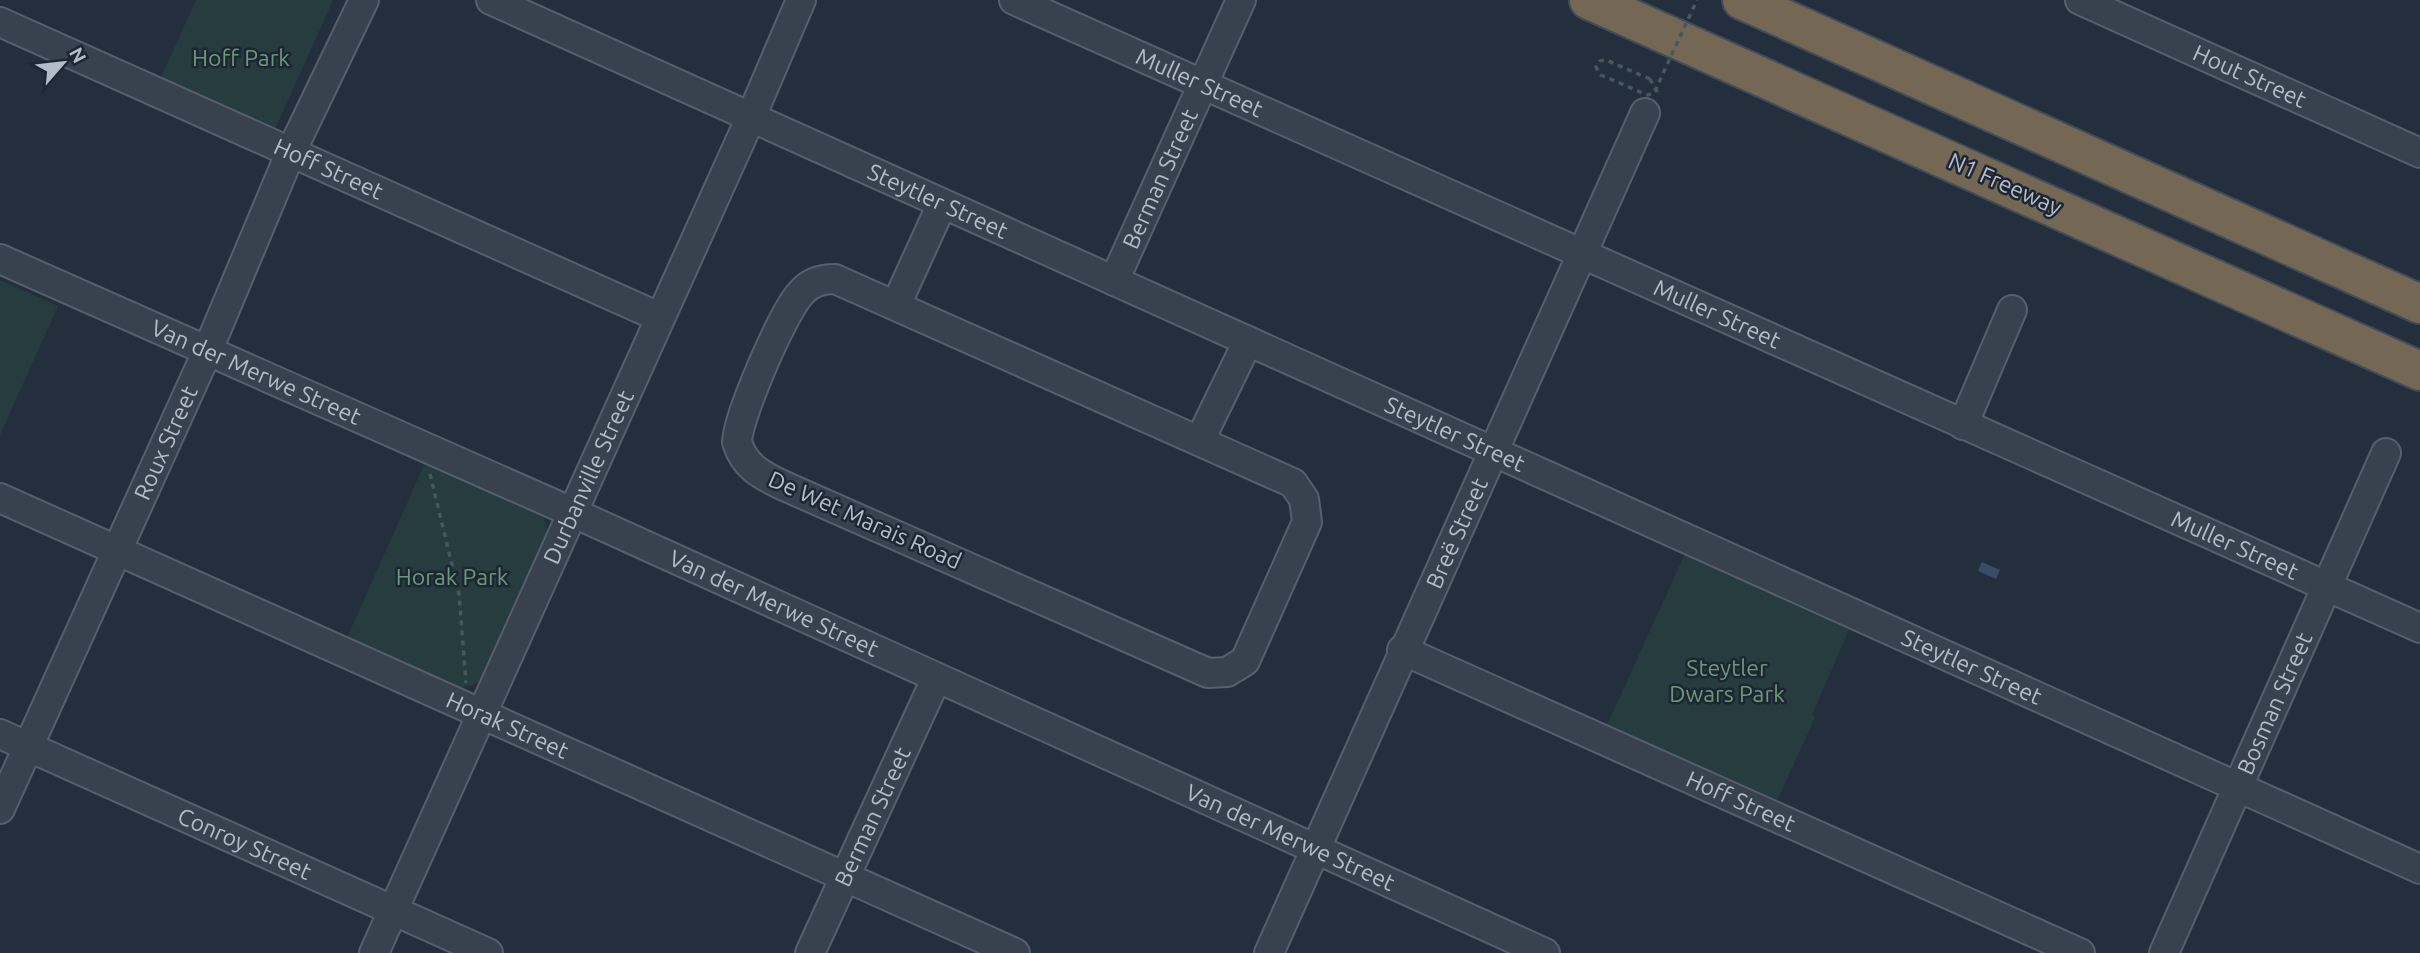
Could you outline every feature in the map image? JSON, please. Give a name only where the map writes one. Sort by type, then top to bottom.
[{"type":"highway","name":"N1 Freeway","points":[[1589,0],[2420,371]]},
{"type":"highway","points":[[1742,0],[2420,304]]},
{"type":"street","name":"Roux Street","points":[[0,809],[207,352],[290,155],[364,0]]},
{"type":"street","name":"Steytler Street","points":[[491,0],[2420,869]]},
{"type":"street","name":"Durbanville Street","points":[[374,953],[475,711],[574,513],[801,0]]},
{"type":"street","name":"Muller Street","points":[[1014,0],[2420,628]]},
{"type":"street","name":"Berman Street","points":[[1114,281],[1241,0]]},
{"type":"street","name":"Hout Street","points":[[2080,0],[2420,153]]},
{"type":"street","name":"Hoff Street","points":[[0,22],[290,155],[660,317]]},
{"type":"street","name":"Breë Street","points":[[1269,953],[1644,113]]},
{"type":"street","points":[[896,305],[942,204]]},
{"type":"street","name":"Van der Merwe Street","points":[[0,259],[574,513],[1545,953]]},
{"type":"street","name":"De Wet Marais Road","points":[[835,279],[1200,440],[1293,483],[1308,510],[1304,533],[1245,661],[1219,674],[1208,673],[763,476],[746,461],[737,442],[742,416],[801,293],[816,282],[835,279]]},
{"type":"street","points":[[1963,425],[2012,310]]},
{"type":"street","points":[[1200,440],[1248,341]]},
{"type":"street","name":"Bosman Street","points":[[2164,953],[2386,453]]},
{"type":"street","name":"Horak Street","points":[[0,498],[1015,953]]},
{"type":"street","name":"Hoff Street","points":[[1402,650],[2080,953]]},
{"type":"street","name":"Berman Street","points":[[810,953],[936,679]]},
{"type":"street","name":"Conroy Street","points":[[0,734],[488,953]]},
{"type":"path","points":[[1650,79],[1606,61],[1600,61],[1596,67],[1601,75],[1647,95],[1654,93],[1697,0]]},
{"type":"path","points":[[424,448],[459,594],[475,711]]},
{"type":"green space","name":"Hoff Park","points":[[196,0],[333,0],[272,136],[158,84]]},
{"type":"green space","points":[[0,280],[58,306],[0,435]]},
{"type":"green space","name":"Horak Park","points":[[426,461],[536,511],[543,518],[547,529],[546,542],[486,677],[471,686],[455,688],[346,640]]},
{"type":"green space","name":"Steytler Dwars Park","points":[[1687,549],[1852,623],[1812,715],[1815,717],[1774,808],[1604,732]]},
{"type":"water","points":[[1982,562],[2000,570],[1996,579],[1978,571]]}]
